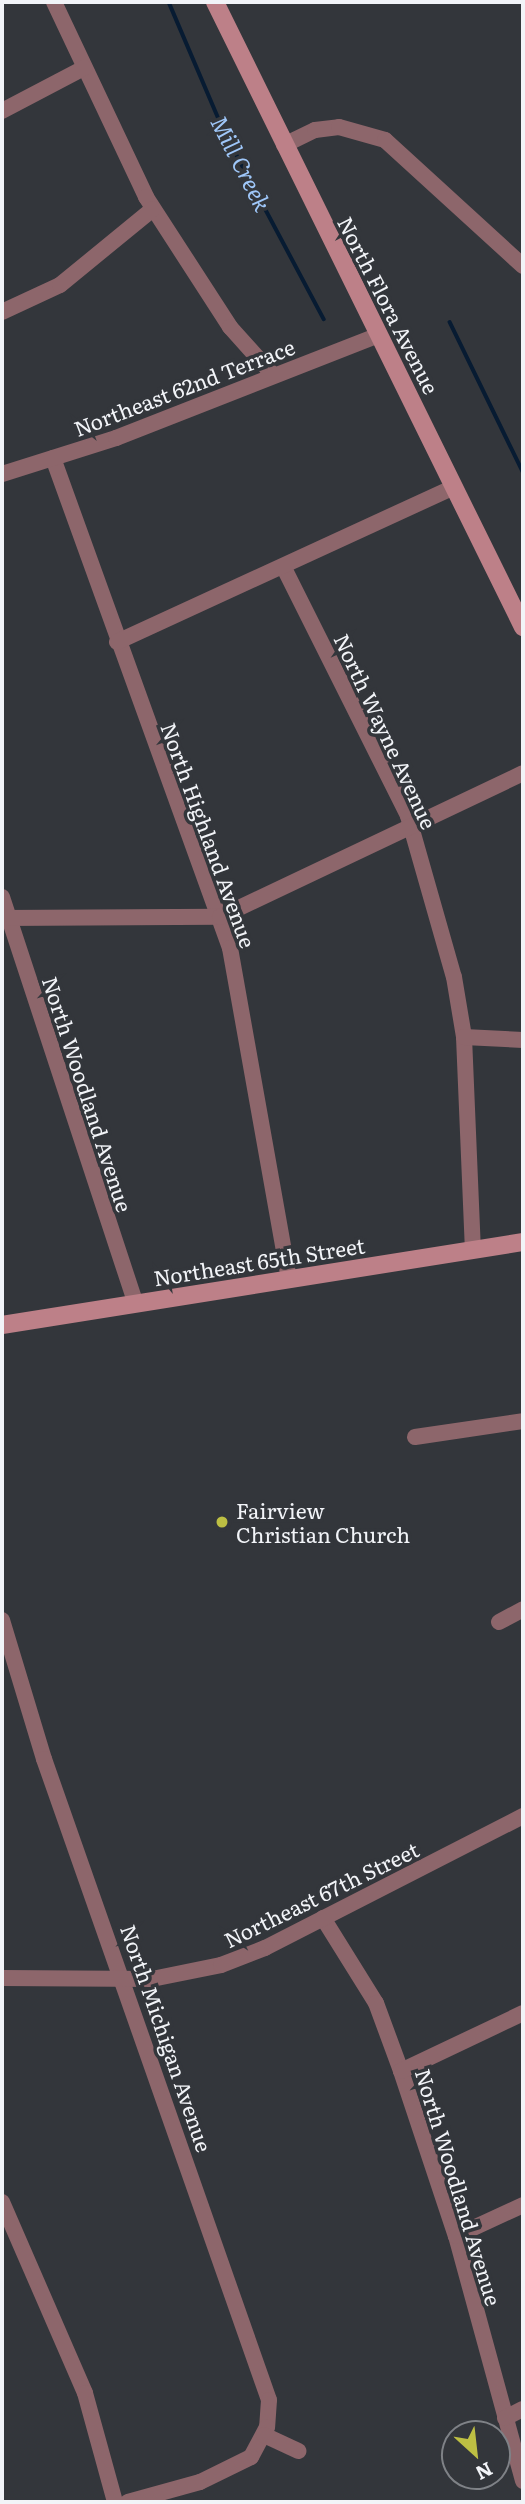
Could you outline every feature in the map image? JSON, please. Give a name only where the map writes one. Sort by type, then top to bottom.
[{"type":"street","points":[[54,2],[153,209],[230,327],[273,375]]},
{"type":"street","name":"North Flora Avenue","points":[[215,2],[523,627]]},
{"type":"street","points":[[2,111],[84,68]]},
{"type":"street","points":[[284,145],[315,130],[339,127],[385,140],[523,266]]},
{"type":"street","points":[[2,312],[60,285],[153,209]]},
{"type":"street","name":"Northeast 62nd Terrace","points":[[2,474],[379,335]]},
{"type":"street","name":"North Highland Avenue","points":[[53,457],[117,642],[230,948],[289,1280]]},
{"type":"street","points":[[117,642],[284,568],[454,487]]},
{"type":"street","name":"North Wayne Avenue","points":[[284,568],[411,825],[454,977],[464,1037],[473,1250]]},
{"type":"street","points":[[5,918],[220,917],[523,773]]},
{"type":"street","name":"North Woodland Avenue","points":[[2,897],[5,918],[136,1304]]},
{"type":"street","points":[[464,1037],[523,1040]]},
{"type":"street","name":"Northeast 65th Street","points":[[2,1325],[523,1242]]},
{"type":"street","points":[[415,1437],[523,1421]]},
{"type":"street","points":[[499,1622],[523,1609]]},
{"type":"street","name":"North Michigan Avenue","points":[[2,1620],[40,1749],[125,1979],[268,2392],[264,2435]]},
{"type":"street","name":"Northeast 67th Street","points":[[2,1978],[152,1979],[221,1965],[323,1918],[523,1816]]},
{"type":"street","name":"North Woodland Avenue","points":[[323,1918],[376,2003],[401,2071],[456,2236],[523,2480]]},
{"type":"street","points":[[401,2071],[523,2013]]},
{"type":"street","points":[[2,2203],[80,2382],[115,2502]]},
{"type":"street","points":[[456,2236],[523,2205]]},
{"type":"street","points":[[505,2418],[523,2409]]},
{"type":"street","points":[[128,2502],[226,2471],[251,2457],[264,2435],[299,2451]]},
{"type":"waterway","name":"Mill Creek","points":[[169,2],[224,131],[324,319]]},
{"type":"waterway","name":"Mill Creek","points":[[450,322],[523,472]]},
{"type":"place","name":"Fairview Christian Church","points":[[222,1522]]}]
